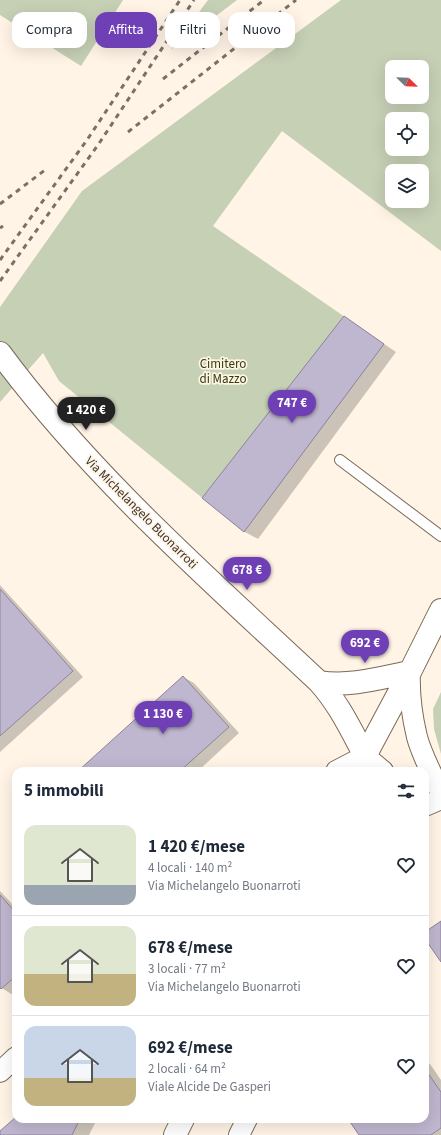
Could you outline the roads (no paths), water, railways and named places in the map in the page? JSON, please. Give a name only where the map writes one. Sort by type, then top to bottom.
[{"type":"street","name":"Via Michelangelo Buonarroti","points":[[0,353],[42,406],[90,461],[152,525],[332,696],[341,709],[361,764]]},
{"type":"street","points":[[350,767],[361,764],[441,610]]},
{"type":"street","points":[[319,682],[339,684],[358,683],[410,672]]},
{"type":"street","points":[[410,672],[410,686],[417,737],[427,767]]},
{"type":"street","points":[[429,777],[434,799]]},
{"type":"street","points":[[0,1072],[12,1061]]},
{"type":"street","points":[[175,1135],[181,1123]]},
{"type":"street","points":[[239,1135],[245,1123]]},
{"type":"lane","points":[[340,460],[441,536]]},
{"type":"railway","points":[[0,260],[87,140],[180,0]]},
{"type":"railway","points":[[0,281],[98,145],[194,0]]},
{"type":"railway","points":[[163,79],[264,0]]},
{"type":"railway","points":[[128,132],[296,0]]},
{"type":"railway","points":[[0,204],[45,170]]},
{"type":"park label","name":"Cimitero di Mazzo","points":[[223,370]]}]
